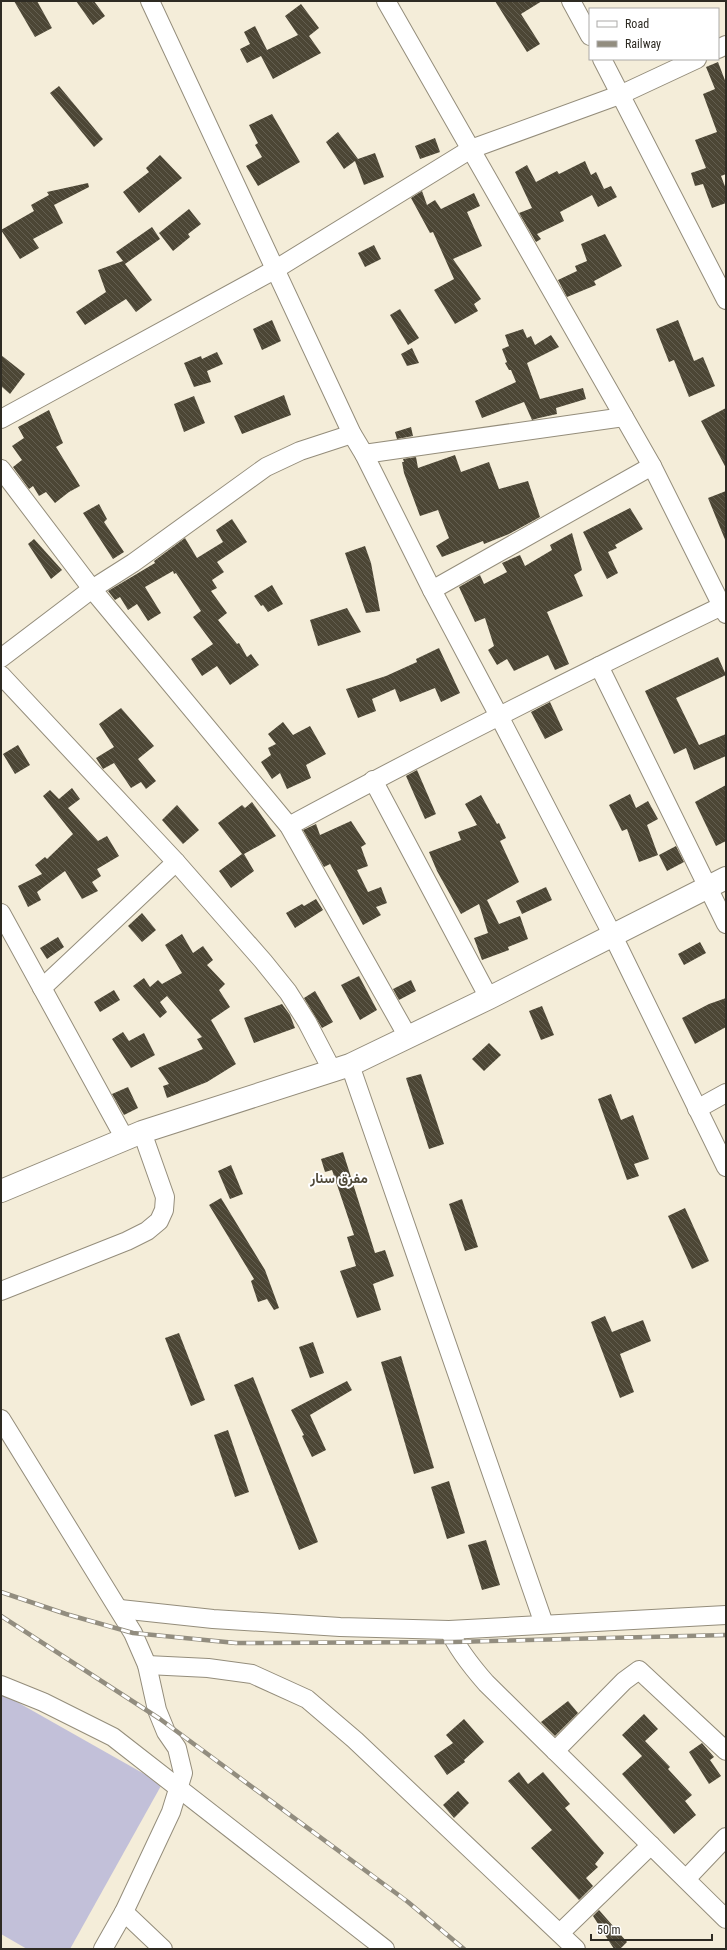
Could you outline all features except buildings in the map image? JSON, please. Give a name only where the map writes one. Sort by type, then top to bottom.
[{"type":"street","points":[[150,1],[352,434],[364,454],[432,590],[613,936],[726,1167]]},
{"type":"street","points":[[289,826],[374,780],[599,666],[725,608],[652,466],[386,1]]},
{"type":"street","points":[[571,1],[589,34]]},
{"type":"street","points":[[603,60],[622,94],[724,291]]},
{"type":"street","points":[[1,419],[276,270],[470,149],[622,94],[695,60]]},
{"type":"street","points":[[364,454],[624,417]]},
{"type":"street","points":[[1,658],[92,589],[152,549],[266,467],[300,451],[352,434]]},
{"type":"street","points":[[432,590],[652,466]]},
{"type":"street","points":[[1,469],[92,589],[289,826],[408,1037]]},
{"type":"street","points":[[599,666],[717,883],[726,924]]},
{"type":"street","points":[[1,674],[176,862],[288,992],[307,1022],[341,1068],[544,1624]]},
{"type":"street","points":[[374,780],[489,998]]},
{"type":"street","points":[[42,988],[176,862]]},
{"type":"street","points":[[1,1191],[133,1135],[341,1068],[489,998],[717,883]]},
{"type":"street","points":[[1,913],[42,988],[133,1135],[165,1198],[164,1210],[159,1221],[146,1231],[127,1241],[1,1290]]},
{"type":"street","points":[[698,1109],[726,1093]]},
{"type":"street","points":[[1,1419],[120,1609],[133,1633],[147,1666],[157,1710],[166,1732],[177,1748],[181,1761],[183,1773],[171,1812],[124,1912],[103,1949]]},
{"type":"street","points":[[120,1609],[213,1619],[308,1625],[449,1630],[726,1615]]},
{"type":"street","points":[[449,1630],[454,1642],[475,1670],[726,1919]]},
{"type":"street","points":[[147,1666],[208,1668],[252,1674],[307,1699],[355,1740],[576,1949]]},
{"type":"street","points":[[555,1751],[624,1681],[639,1670],[726,1751]]},
{"type":"street","points":[[1,1685],[43,1702],[113,1737],[179,1790],[385,1949]]},
{"type":"street","points":[[686,1879],[726,1837]]},
{"type":"street","points":[[560,1933],[651,1845]]},
{"type":"street","points":[[124,1912],[162,1949]]},
{"type":"shaded area","points":[[3,1694],[162,1784],[70,1949],[27,1949],[1,1934],[1,1697]]},
{"type":"railway","points":[[1,1592],[66,1614],[133,1633],[236,1643],[454,1642],[726,1635]]},
{"type":"railway","points":[[1,1616],[160,1719],[408,1902],[464,1949]]},
{"type":"district","name":"مفرق سنار","points":[[339,1178]]}]
